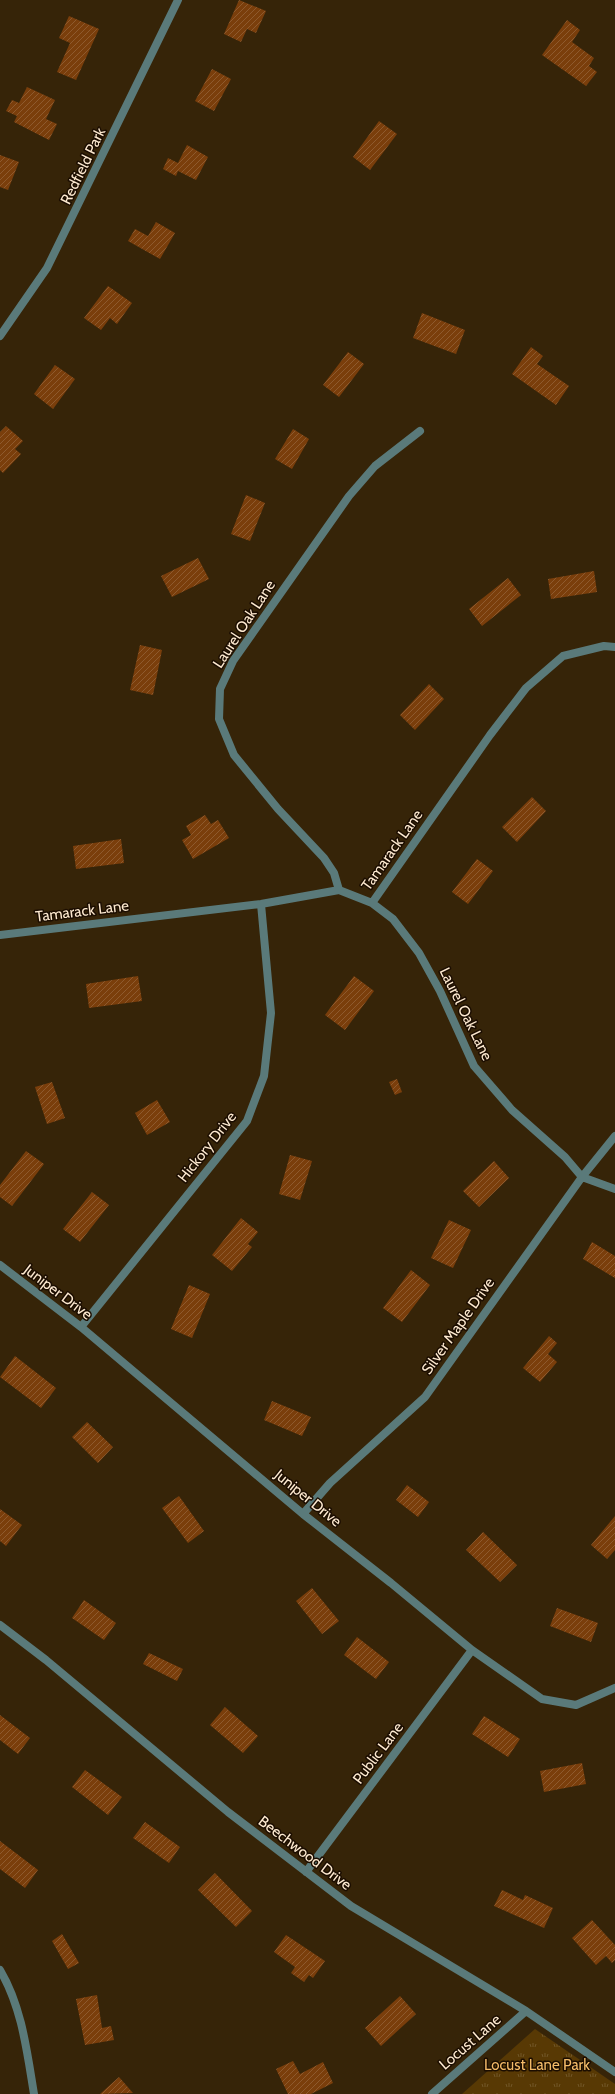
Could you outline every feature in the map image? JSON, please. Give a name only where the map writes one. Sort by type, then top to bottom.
[{"type":"street","name":"Redfield Park","points":[[0,336],[47,268],[178,0]]},
{"type":"street","name":"Laurel Oak Lane","points":[[339,890],[334,874],[324,858],[278,809],[234,755],[218,719],[220,689],[233,661],[349,496],[375,466],[420,431]]},
{"type":"street","name":"Tamarack Lane","points":[[0,935],[260,904],[339,890],[372,903],[490,735],[526,688],[562,656],[604,646],[615,647]]},
{"type":"street","name":"Laurel Oak Lane","points":[[372,903],[393,919],[419,953],[440,991],[474,1066],[512,1110],[565,1157],[582,1177]]},
{"type":"street","name":"Hickory Drive","points":[[81,1327],[247,1121],[264,1076],[271,1013],[260,904]]},
{"type":"street","name":"Silver Maple Drive","points":[[303,1514],[330,1483],[425,1397],[582,1177],[615,1136]]},
{"type":"street","points":[[582,1177],[615,1188]]},
{"type":"street","name":"Juniper Drive","points":[[0,1265],[81,1327],[303,1514],[391,1582],[472,1650],[542,1699],[576,1706],[615,1688]]},
{"type":"street","name":"Beechwood Drive","points":[[0,1625],[46,1660],[228,1812],[350,1906],[526,2011],[615,2072]]},
{"type":"street","name":"Public Lane","points":[[306,1872],[472,1650]]},
{"type":"street","points":[[0,1970],[10,1987],[24,2037],[34,2094]]},
{"type":"street","name":"Locust Lane","points":[[432,2094],[526,2011]]},
{"type":"green space","name":"Locust Lane Park","points":[[535,2029],[615,2084],[615,2094],[462,2094]]},
{"type":"building","points":[[239,0],[266,11],[256,33],[247,29],[241,42],[224,34]]},
{"type":"building","points":[[69,16],[99,29],[76,80],[57,72],[70,43],[59,38]]},
{"type":"building","points":[[567,20],[580,30],[572,42],[594,58],[589,66],[597,72],[586,86],[542,55]]},
{"type":"building","points":[[212,69],[231,79],[214,111],[195,101]]},
{"type":"building","points":[[27,87],[55,100],[46,119],[57,124],[49,140],[14,122],[17,116],[6,111],[12,100],[19,103]]},
{"type":"building","points":[[379,121],[397,134],[370,170],[353,157]]},
{"type":"building","points":[[187,145],[208,157],[196,180],[178,171],[176,176],[163,169],[168,158],[178,163]]},
{"type":"building","points":[[0,155],[19,162],[8,190],[0,187]]},
{"type":"building","points":[[156,222],[175,233],[160,259],[128,241],[135,229],[148,236]]},
{"type":"building","points":[[108,286],[132,303],[117,324],[110,318],[101,330],[84,318]]},
{"type":"building","points":[[422,313],[465,330],[456,354],[413,338]]},
{"type":"building","points":[[531,347],[543,356],[537,364],[569,386],[556,405],[512,374]]},
{"type":"building","points":[[348,352],[364,364],[339,397],[323,385]]},
{"type":"building","points":[[55,365],[75,379],[53,409],[34,394]]},
{"type":"building","points":[[6,426],[23,441],[15,449],[21,454],[3,473],[0,470],[0,432]]},
{"type":"building","points":[[293,429],[309,439],[292,469],[275,459]]},
{"type":"building","points":[[246,495],[265,503],[250,541],[231,534]]},
{"type":"building","points":[[198,558],[209,579],[172,597],[161,576]]},
{"type":"building","points":[[594,571],[597,592],[551,599],[548,579]]},
{"type":"building","points":[[508,578],[521,595],[482,626],[469,609]]},
{"type":"building","points":[[140,645],[162,650],[153,695],[130,690]]},
{"type":"building","points":[[429,684],[444,699],[415,730],[400,715]]},
{"type":"building","points":[[532,797],[546,811],[517,842],[502,827]]},
{"type":"building","points":[[205,815],[211,824],[218,820],[229,838],[193,859],[182,840],[191,835],[186,826]]},
{"type":"building","points":[[121,839],[124,863],[76,869],[73,846]]},
{"type":"building","points":[[477,859],[493,871],[468,904],[452,892]]},
{"type":"building","points":[[138,976],[142,1001],[89,1008],[86,984]]},
{"type":"building","points":[[354,976],[374,991],[345,1030],[325,1015]]},
{"type":"building","points":[[397,1079],[402,1092],[395,1095],[389,1082]]},
{"type":"building","points":[[52,1082],[65,1118],[47,1124],[35,1087]]},
{"type":"building","points":[[157,1100],[170,1122],[147,1135],[135,1113]]},
{"type":"building","points":[[26,1151],[44,1164],[12,1206],[0,1197],[0,1185]]},
{"type":"building","points":[[290,1155],[312,1161],[300,1200],[279,1194]]},
{"type":"building","points":[[494,1161],[509,1178],[479,1207],[463,1191]]},
{"type":"building","points":[[92,1192],[109,1205],[80,1242],[63,1229]]},
{"type":"building","points":[[241,1218],[258,1232],[248,1244],[252,1247],[232,1271],[212,1255]]},
{"type":"building","points":[[449,1220],[471,1230],[453,1268],[431,1258]]},
{"type":"building","points":[[592,1242],[615,1256],[615,1278],[583,1259]]},
{"type":"building","points":[[411,1270],[430,1285],[402,1322],[383,1308]]},
{"type":"building","points":[[189,1285],[210,1294],[192,1338],[171,1329]]},
{"type":"building","points":[[549,1336],[557,1343],[548,1354],[557,1362],[540,1382],[523,1368]]},
{"type":"building","points":[[15,1356],[56,1388],[41,1408],[0,1377]]},
{"type":"building","points":[[272,1401],[311,1417],[302,1436],[264,1420]]},
{"type":"building","points":[[87,1422],[113,1447],[98,1463],[72,1437]]},
{"type":"building","points":[[407,1485],[429,1502],[418,1517],[396,1500]]},
{"type":"building","points":[[179,1496],[204,1531],[188,1543],[162,1508]]},
{"type":"building","points":[[0,1509],[22,1525],[6,1546],[0,1541]]},
{"type":"building","points":[[615,1516],[615,1550],[607,1559],[591,1545]]},
{"type":"building","points":[[483,1532],[517,1565],[500,1582],[466,1550]]},
{"type":"building","points":[[312,1588],[339,1621],[322,1634],[296,1601]]},
{"type":"building","points":[[84,1600],[116,1623],[104,1640],[72,1618]]},
{"type":"building","points":[[557,1608],[598,1623],[591,1642],[550,1626]]},
{"type":"building","points":[[357,1637],[389,1662],[376,1679],[344,1655]]},
{"type":"building","points":[[149,1653],[183,1669],[177,1681],[143,1664]]},
{"type":"building","points":[[225,1707],[258,1736],[243,1753],[210,1725]]},
{"type":"building","points":[[0,1715],[30,1738],[18,1754],[0,1740]]},
{"type":"building","points":[[484,1716],[520,1739],[508,1757],[472,1734]]},
{"type":"building","points":[[582,1763],[586,1784],[544,1792],[540,1771]]},
{"type":"building","points":[[85,1770],[122,1797],[108,1815],[72,1787]]},
{"type":"building","points":[[145,1822],[180,1847],[169,1863],[133,1838]]},
{"type":"building","points":[[0,1841],[38,1870],[25,1888],[0,1869]]},
{"type":"building","points":[[215,1873],[252,1911],[236,1927],[198,1890]]},
{"type":"building","points":[[502,1890],[523,1900],[525,1895],[553,1908],[544,1928],[494,1906]]},
{"type":"building","points":[[592,1920],[615,1945],[615,1960],[612,1963],[606,1956],[596,1965],[572,1938]]},
{"type":"building","points":[[62,1934],[79,1963],[68,1969],[52,1941]]},
{"type":"building","points":[[286,1935],[325,1961],[313,1978],[309,1975],[304,1982],[291,1973],[295,1967],[274,1952]]},
{"type":"building","points":[[97,1995],[102,2028],[111,2026],[114,2040],[85,2045],[76,1999]]},
{"type":"building","points":[[400,1996],[416,2014],[381,2046],[365,2028]]},
{"type":"building","points":[[293,2061],[300,2074],[323,2062],[333,2083],[311,2094],[288,2094],[276,2069]]},
{"type":"building","points":[[119,2077],[133,2093],[100,2094]]}]
